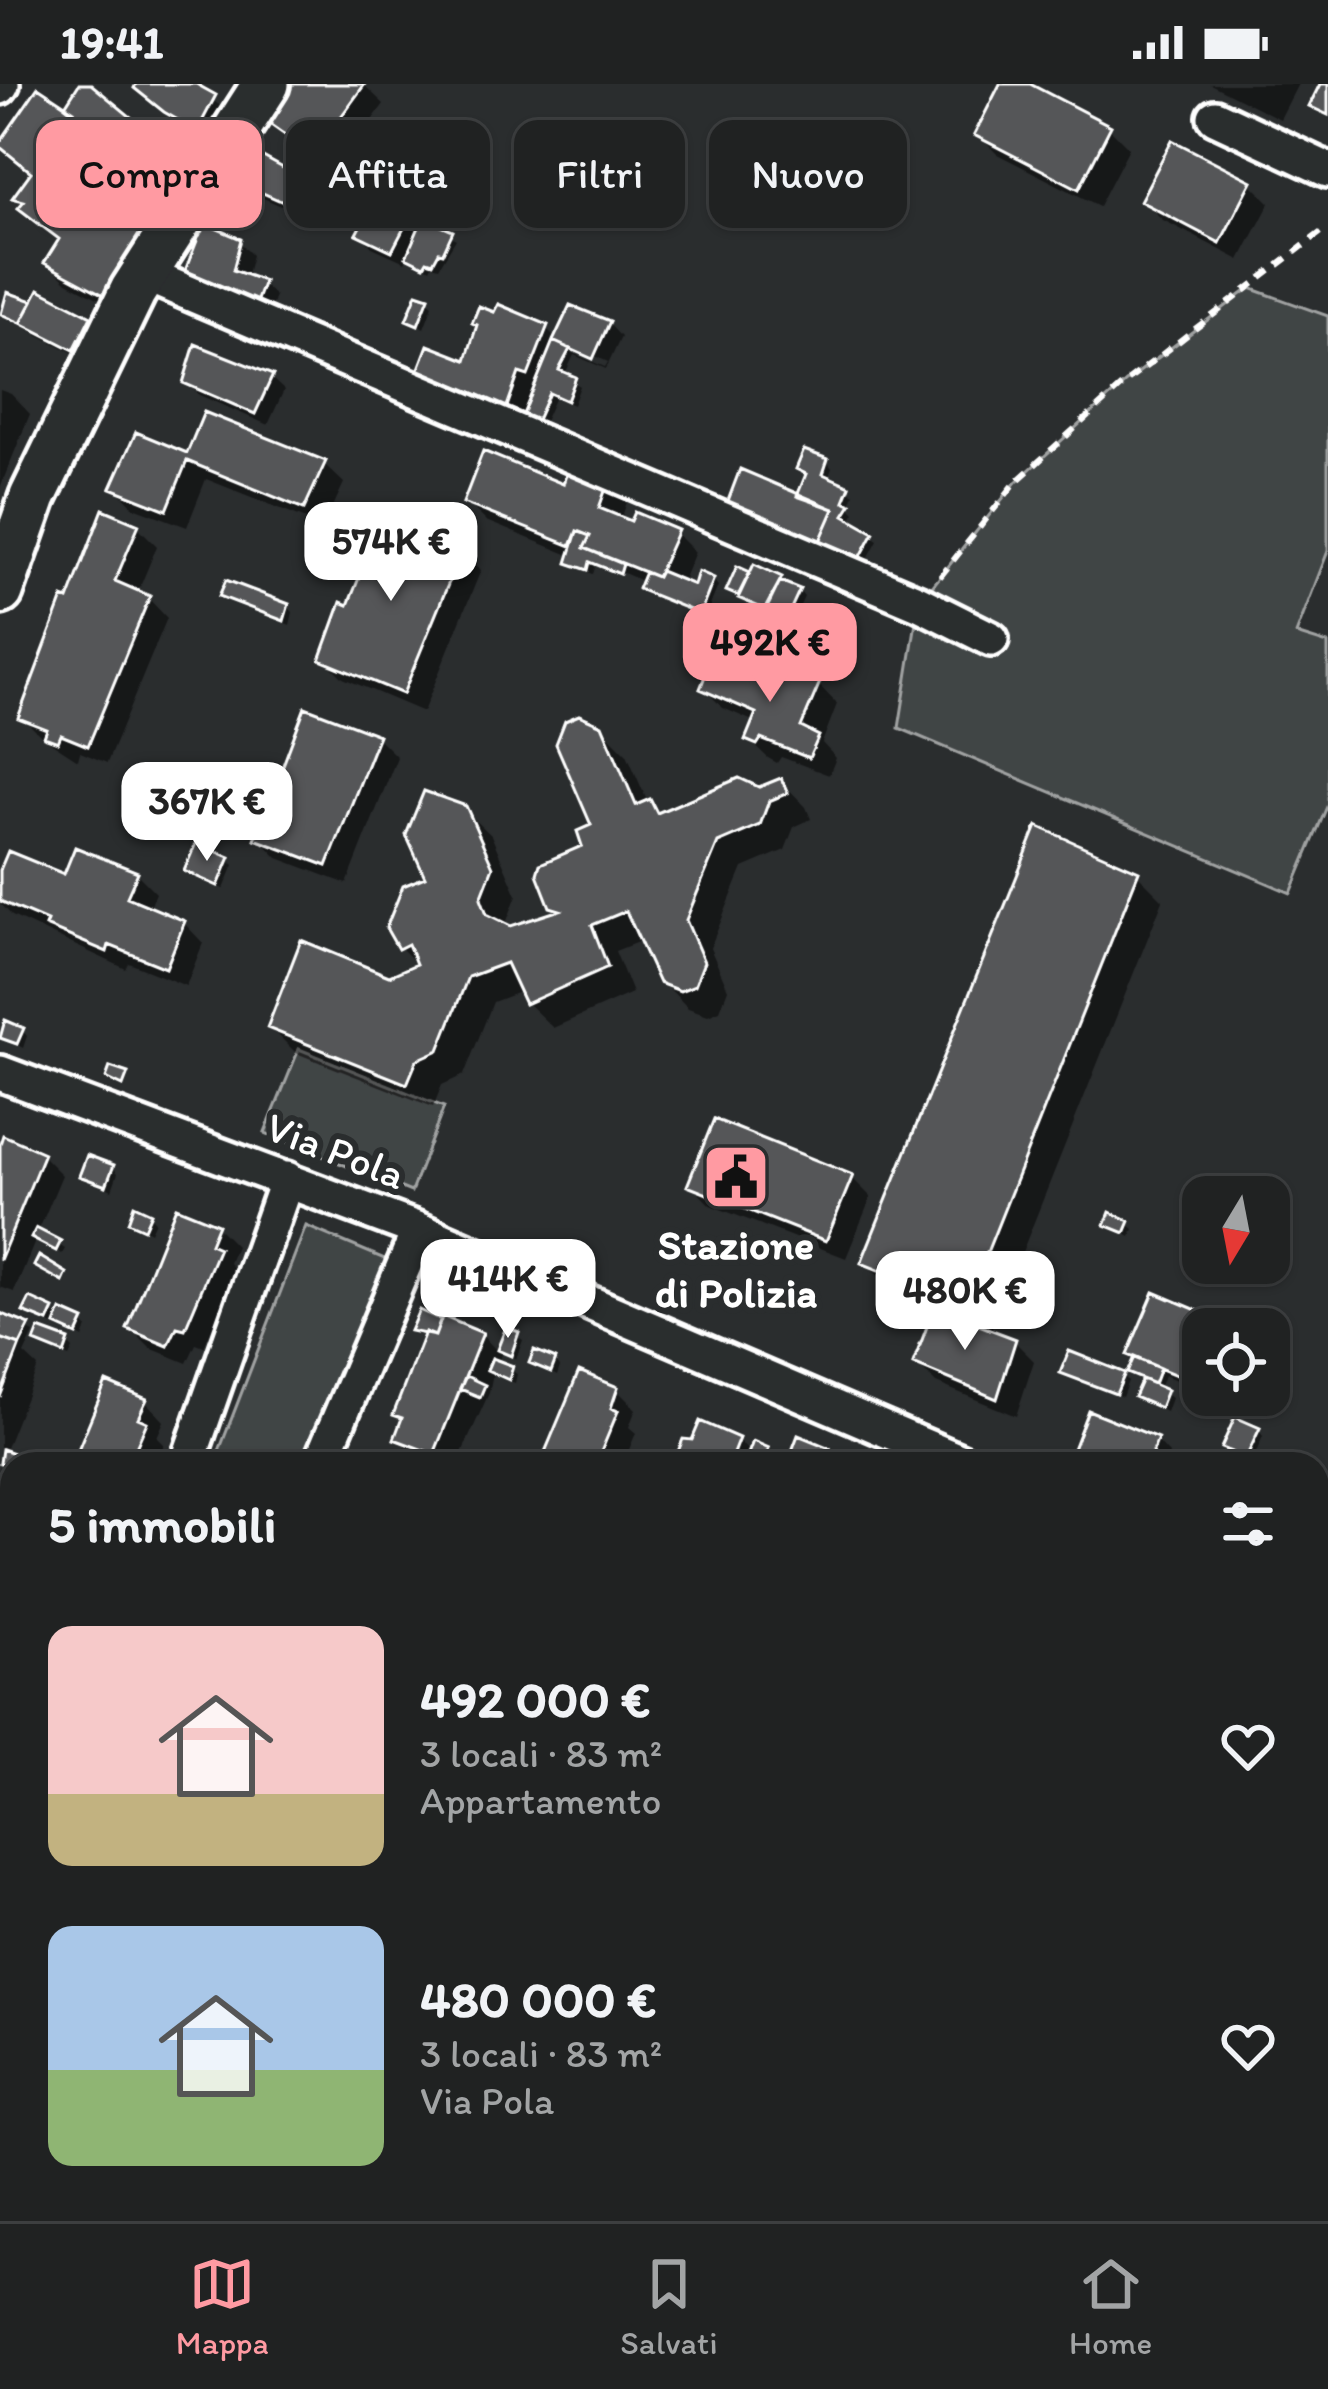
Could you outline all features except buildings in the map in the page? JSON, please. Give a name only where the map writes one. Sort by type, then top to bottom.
[{"type":"main road","points":[[0,591],[33,497],[144,274],[266,84]]},
{"type":"street","points":[[1215,117],[1328,170]]},
{"type":"street","points":[[144,274],[919,603],[991,639]]},
{"type":"street","name":"Via Pola","points":[[0,1073],[419,1230],[930,1452]]},
{"type":"street","points":[[191,1452],[287,1179]]},
{"type":"street","points":[[325,1452],[419,1230]]},
{"type":"path","points":[[919,603],[1032,468],[1126,382],[1328,227]]},
{"type":"shaded area","points":[[1250,288],[1328,316],[1328,551],[1296,634],[1328,644],[1328,804],[1291,893],[899,728],[919,603],[1016,482],[1126,382]]},
{"type":"shaded area","points":[[299,1049],[444,1107],[411,1192],[265,1133]]},
{"type":"shaded area","points":[[306,1226],[392,1262],[309,1452],[219,1452]]},
{"type":"place","name":"Stazione di Polizia","points":[[736,1177]]}]
